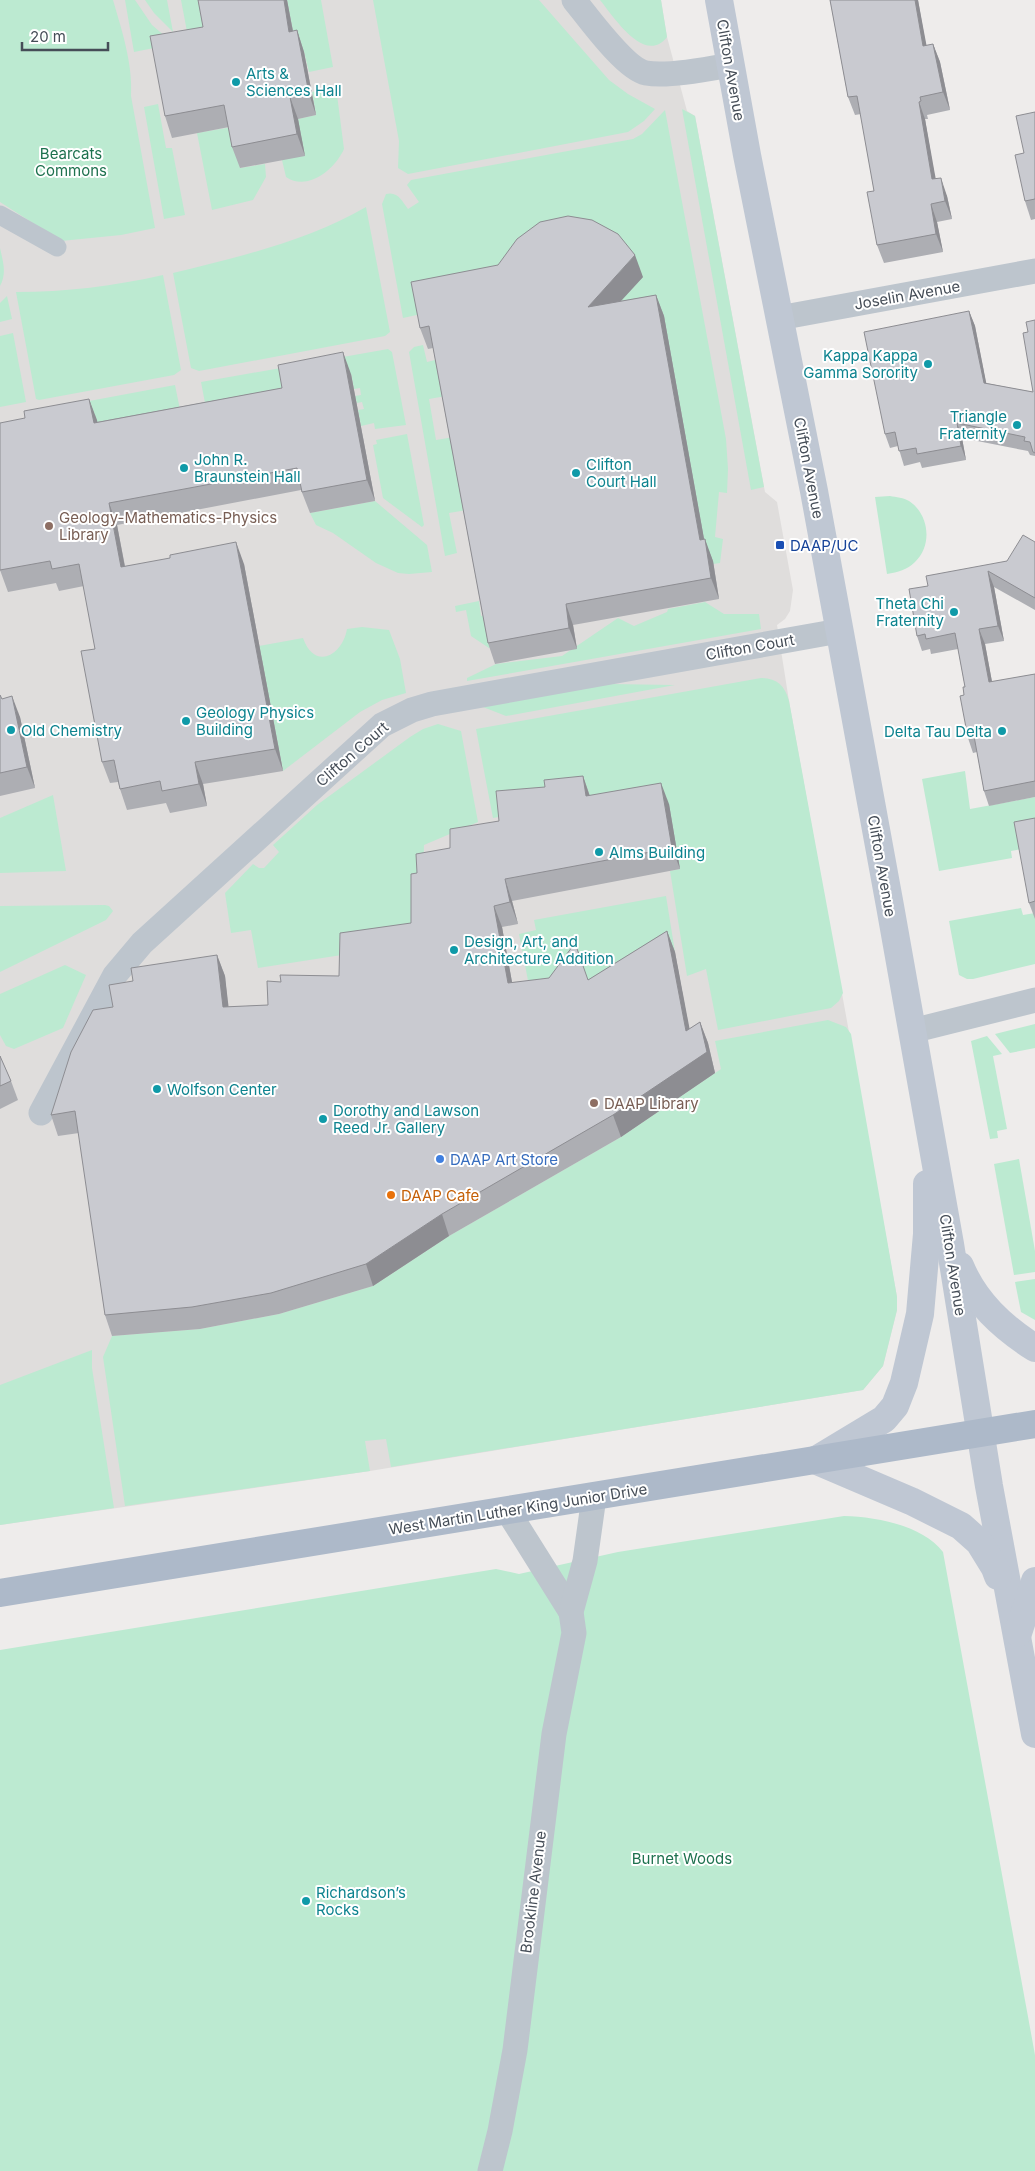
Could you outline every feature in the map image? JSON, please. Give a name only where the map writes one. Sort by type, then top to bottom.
[{"type":"main road","name":"Clifton Avenue","points":[[719,0],[730,65],[814,491],[950,1244],[979,1432],[1035,1734]]},
{"type":"main road","points":[[815,1460],[884,1419],[895,1406],[904,1383],[920,1314],[927,1234],[928,1120]]},
{"type":"main road","points":[[950,1244],[975,1296],[995,1318],[1035,1348]]},
{"type":"main road","name":"West Martin Luther King Junior Drive","points":[[0,1594],[1035,1424]]},
{"type":"main road","points":[[815,1460],[911,1501],[961,1526],[979,1542],[995,1568],[1017,1635]]},
{"type":"main road","points":[[1017,1635],[1035,1582]]},
{"type":"street","points":[[574,0],[614,48],[629,63],[644,73],[662,74],[698,71],[730,65]]},
{"type":"street","points":[[0,215],[57,248]]},
{"type":"street","name":"Joselin Avenue","points":[[779,318],[1035,271]]},
{"type":"street","name":"Clifton Court","points":[[42,1113],[115,975],[142,943],[382,725],[412,710],[432,704],[839,631]]},
{"type":"street","points":[[912,1031],[1035,1000]]},
{"type":"street","name":"Brookline Avenue","points":[[490,2171],[500,2131],[514,2050],[551,1753],[574,1633],[571,1612],[585,1561],[594,1496]]},
{"type":"street","name":"Brookline Avenue","points":[[507,1510],[571,1612]]},
{"type":"shaded area","points":[[0,0],[661,0],[667,37],[687,111],[695,116],[765,492],[777,502],[793,590],[790,611],[785,619],[777,625],[789,701],[897,1297],[897,1310],[883,1366],[863,1390],[370,1471],[0,1525]]},
{"type":"green space","name":"Bearcats Commons","points":[[0,0],[113,0],[129,60],[131,96],[155,228],[121,235],[61,241],[0,202]]},
{"type":"green space","points":[[125,0],[135,0],[152,25],[174,44],[134,52]]},
{"type":"green space","points":[[145,0],[167,0],[173,32],[154,13]]},
{"type":"green space","points":[[181,0],[202,0],[210,38],[189,42]]},
{"type":"green space","points":[[287,0],[321,0],[333,67],[309,72],[304,52],[293,33]]},
{"type":"green space","points":[[373,0],[539,0],[609,80],[628,94],[655,109],[644,121],[628,132],[408,174],[398,168],[399,141]]},
{"type":"green space","points":[[600,0],[661,0],[667,37],[658,44],[649,46],[640,42],[621,26]]},
{"type":"green space","points":[[336,87],[344,149],[340,157],[327,171],[312,180],[294,181],[286,177],[282,160],[298,119],[316,115],[312,92]]},
{"type":"green space","points":[[158,104],[166,148],[172,148],[185,215],[164,219],[144,107]]},
{"type":"green space","points":[[682,109],[695,116],[764,487],[751,490]]},
{"type":"green space","points":[[665,110],[726,439],[727,493],[719,492],[715,537],[723,539],[720,563],[713,564],[713,561],[421,314],[403,318],[382,204],[386,194],[390,193],[397,195],[408,209],[419,202],[407,185],[411,180],[633,139],[642,134]]},
{"type":"green space","points":[[232,127],[240,168],[265,164],[266,177],[253,200],[212,210],[197,133]]},
{"type":"green space","points":[[366,207],[390,332],[385,336],[199,371],[191,368],[173,273],[248,254],[296,239]]},
{"type":"green space","points":[[0,248],[4,272],[0,286]]},
{"type":"green space","points":[[163,275],[181,370],[174,375],[36,399],[16,292],[90,288]]},
{"type":"green space","points":[[7,296],[12,319],[0,322],[0,303]]},
{"type":"green space","points":[[13,333],[26,402],[0,407],[0,336]]},
{"type":"green space","points":[[423,345],[427,362],[439,359],[446,396],[429,399],[436,440],[454,437],[467,510],[449,513],[457,553],[445,556],[409,352],[414,347]]},
{"type":"green space","points":[[388,349],[392,352],[406,425],[375,429],[374,423],[361,426],[358,410],[364,409],[362,402],[357,403],[355,396],[361,395],[360,388],[354,389],[351,374],[290,409],[209,424],[201,382]]},
{"type":"green space","points":[[175,385],[184,429],[126,431],[41,410]]},
{"type":"green space","points":[[407,434],[424,525],[422,527],[383,498],[373,445],[377,444],[376,440]]},
{"type":"green space","points":[[890,496],[907,500],[916,507],[924,522],[926,539],[921,555],[915,562],[902,570],[887,574],[875,497]]},
{"type":"green space","points":[[375,501],[427,545],[432,572],[398,573],[376,563],[333,533],[316,525],[310,513]]},
{"type":"green space","points":[[479,601],[481,616],[487,615],[493,646],[489,648],[471,636],[466,610],[456,612],[455,606]]},
{"type":"green space","points":[[705,602],[724,614],[759,614],[761,629],[467,681],[467,678],[496,664],[562,656],[618,618],[634,626],[667,612],[668,609]]},
{"type":"green space","points":[[362,627],[389,630],[400,659],[406,693],[382,700],[360,712],[283,771],[259,646],[303,638],[308,648],[314,654],[320,657],[327,656],[334,653],[340,647],[347,629]]},
{"type":"green space","points":[[761,678],[772,679],[780,684],[789,701],[843,993],[839,1001],[831,1008],[718,1030],[706,969],[687,976],[670,871],[680,869],[504,816],[493,818],[476,729]]},
{"type":"green space","points":[[609,684],[675,685],[506,716],[483,707]]},
{"type":"green space","points":[[438,724],[461,731],[478,822],[424,845],[419,998],[348,954],[258,968],[251,930],[231,933],[225,893],[253,864],[259,868],[264,868],[279,852],[273,845],[317,805],[410,737],[423,729]]},
{"type":"green space","points":[[965,771],[970,809],[1035,797],[1035,841],[1022,849],[1011,851],[1012,858],[939,871],[922,779]]},
{"type":"green space","points":[[53,795],[66,871],[0,873],[0,818]]},
{"type":"green space","points":[[666,896],[675,952],[596,1002],[582,965],[531,996],[519,934],[536,930],[534,920]]},
{"type":"green space","points":[[0,906],[109,906],[113,911],[106,920],[0,972]]},
{"type":"green space","points":[[1021,908],[1023,915],[1035,913],[1035,964],[973,979],[967,979],[959,975],[949,921]]},
{"type":"green space","points":[[65,965],[86,975],[63,1028],[14,1049],[6,1046],[0,1035],[0,994]]},
{"type":"green space","points":[[828,1020],[846,1027],[851,1034],[897,1297],[897,1310],[883,1366],[863,1390],[391,1467],[386,1439],[365,1441],[370,1471],[125,1506],[103,1357],[112,1336],[200,1329],[279,1314],[373,1286],[449,1236],[621,1137],[721,1069],[715,1041]]},
{"type":"green space","points":[[1035,1024],[1035,1048],[1010,1053],[995,1034]]},
{"type":"green space","points":[[987,1036],[1002,1054],[993,1056],[1007,1129],[997,1131],[998,1138],[990,1139],[971,1041]]},
{"type":"green space","points":[[1019,1159],[1035,1251],[1035,1272],[1014,1275],[994,1164]]},
{"type":"green space","points":[[1035,1279],[1035,1320],[1021,1312],[1015,1282]]},
{"type":"green space","points":[[92,1350],[92,1368],[114,1508],[0,1525],[0,1385]]},
{"type":"green space","name":"Burnet Woods","points":[[844,1516],[870,1518],[898,1524],[923,1535],[943,1552],[1035,2055],[1035,2171],[0,2171],[0,1650],[496,1569],[519,1574],[618,1552]]},
{"type":"building","name":"Arts & Sciences Hall","points":[[198,0],[284,0],[289,32],[297,30],[309,94],[290,97],[297,134],[232,147],[224,105],[165,116],[150,36],[203,27]]},
{"type":"building","points":[[830,0],[915,0],[923,46],[933,44],[943,92],[920,97],[921,101],[919,102],[932,179],[941,178],[945,201],[931,204],[936,234],[877,245],[867,192],[874,191],[857,96],[848,97]]},
{"type":"building","points":[[1035,112],[1035,199],[1025,201],[1015,155],[1024,153],[1016,116]]},
{"type":"building","name":"Clifton Court Hall","points":[[568,216],[592,220],[618,234],[635,255],[588,307],[656,295],[700,540],[705,539],[711,578],[566,604],[569,628],[488,643],[429,326],[420,328],[411,282],[498,265],[517,239],[540,222]]},
{"type":"building","points":[[969,311],[984,383],[1033,392],[1023,333],[1028,332],[1026,322],[1035,320],[1035,453],[1030,442],[1024,441],[1025,437],[957,423],[961,446],[917,454],[916,448],[899,451],[895,432],[885,434],[864,332]]},
{"type":"building","points":[[343,352],[367,480],[302,492],[297,468],[109,503],[121,567],[170,558],[170,555],[236,542],[275,749],[195,762],[199,784],[162,791],[160,781],[120,789],[114,760],[102,762],[81,651],[95,649],[79,564],[52,569],[50,561],[0,570],[0,423],[25,418],[24,411],[89,399],[94,423],[282,388],[278,365]]},
{"type":"building","points":[[1023,535],[1035,542],[1035,598],[988,571],[998,626],[979,629],[989,682],[1035,674],[1035,781],[984,791],[974,736],[968,738],[960,696],[964,695],[963,687],[965,687],[955,633],[926,639],[925,634],[917,636],[909,589],[928,586],[926,576],[1007,561]]},
{"type":"building","points":[[0,695],[2,699],[12,696],[27,767],[0,773]]},
{"type":"building","points":[[583,776],[586,796],[661,783],[672,848],[505,879],[510,902],[494,906],[508,983],[549,978],[575,943],[588,980],[667,931],[686,1031],[700,1022],[707,1052],[613,1115],[442,1214],[366,1264],[271,1293],[192,1307],[105,1315],[75,1111],[51,1115],[71,1052],[93,1010],[113,1007],[109,985],[133,981],[131,968],[217,955],[223,1007],[268,1005],[267,981],[281,982],[280,975],[339,976],[340,933],[411,923],[411,874],[417,873],[416,854],[450,848],[450,829],[499,821],[496,791],[545,787],[544,780]]},
{"type":"building","points":[[1035,818],[1035,901],[1029,903],[1014,822]]},
{"type":"building","points":[[0,1056],[11,1081],[0,1086]]},
{"type":"place","name":"Arts & Sciences Hall","points":[[236,82]]},
{"type":"place","name":"Kappa Kappa Gamma Sorority","points":[[928,364]]},
{"type":"place","name":"Triangle Fraternity","points":[[1017,425]]},
{"type":"place","name":"John R. Braunstein Hall","points":[[184,468]]},
{"type":"place","name":"Clifton Court Hall","points":[[576,473]]},
{"type":"place","name":"Geology-Mathematics-Physics Library","points":[[49,526]]},
{"type":"place","name":"DAAP/UC","points":[[780,545]]},
{"type":"place","name":"Theta Chi Fraternity","points":[[954,612]]},
{"type":"place","name":"Geology Physics Building","points":[[186,721]]},
{"type":"place","name":"Old Chemistry","points":[[11,730]]},
{"type":"place","name":"Delta Tau Delta","points":[[1002,731]]},
{"type":"place","name":"Alms Building","points":[[599,852]]},
{"type":"place","name":"Design, Art, and Architecture Addition","points":[[454,950]]},
{"type":"place","name":"Wolfson Center","points":[[157,1089]]},
{"type":"place","name":"DAAP Library","points":[[594,1103]]},
{"type":"place","name":"Dorothy and Lawson Reed Jr. Gallery","points":[[323,1119]]},
{"type":"place","name":"DAAP Art Store","points":[[440,1159]]},
{"type":"place","name":"DAAP Cafe","points":[[391,1195]]},
{"type":"place","name":"Richardson’s Rocks","points":[[306,1901]]}]
